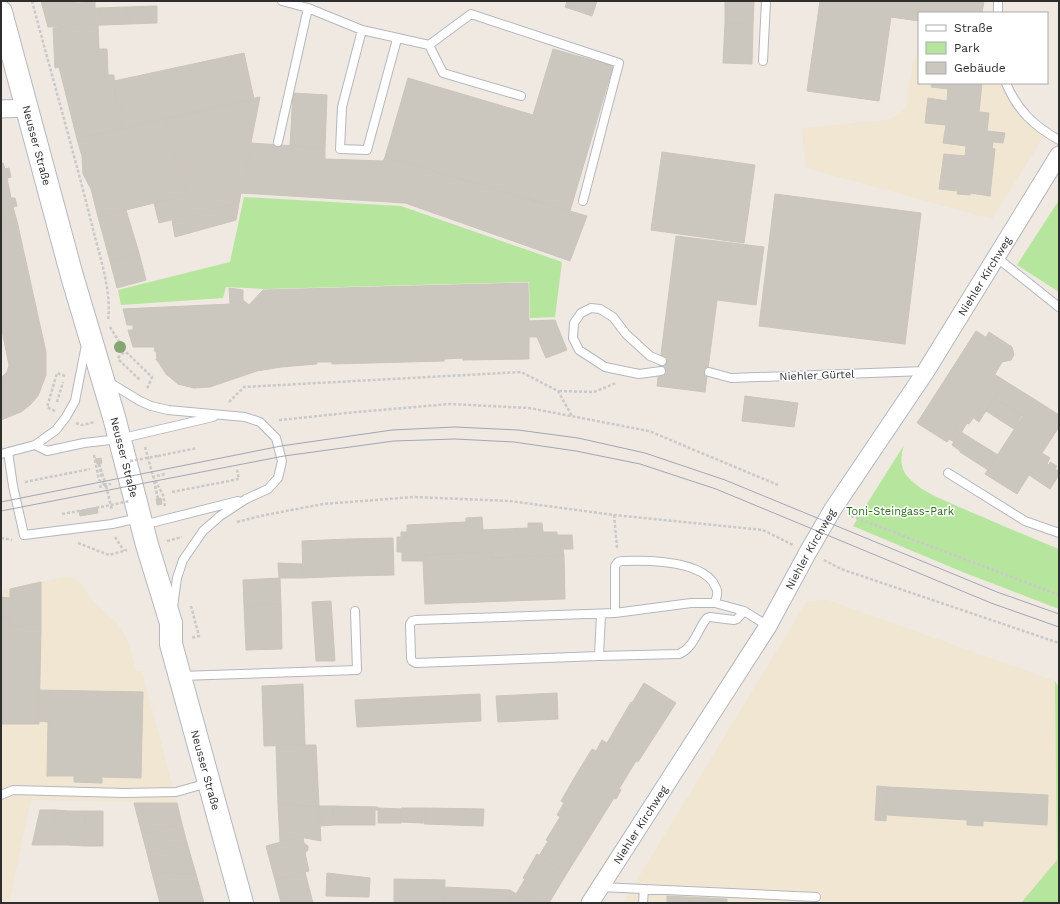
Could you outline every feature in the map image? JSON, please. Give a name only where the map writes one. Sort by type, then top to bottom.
[{"type":"main road","name":"Neusser Straße","points":[[1,12],[72,276],[98,327],[102,377],[114,417],[137,515],[171,623],[171,644],[242,903]]},
{"type":"street","points":[[1,108],[27,108]]},
{"type":"street","name":"Niehler Kirchweg","points":[[590,903],[768,626],[833,509],[926,371],[1059,156]]},
{"type":"lane","points":[[282,1],[308,8],[362,30],[397,39],[430,45],[471,14],[619,63],[583,201]]},
{"type":"lane","points":[[763,61],[766,1]]},
{"type":"lane","points":[[998,1],[998,12]]},
{"type":"lane","points":[[278,142],[308,8]]},
{"type":"lane","points":[[362,30],[342,107],[340,149],[367,150],[397,39]]},
{"type":"lane","points":[[430,45],[443,73],[521,96]]},
{"type":"lane","points":[[1007,84],[1016,102],[1028,118],[1043,131],[1059,140]]},
{"type":"lane","points":[[996,257],[1059,307]]},
{"type":"lane","points":[[661,371],[639,374],[605,367],[579,350],[573,338],[574,323],[581,313],[591,308],[600,309],[613,317],[626,334],[650,356],[662,361]]},
{"type":"lane","points":[[98,327],[75,401],[66,417],[56,430],[35,445],[5,453],[24,535],[112,524],[137,515],[166,520],[246,499]]},
{"type":"lane","name":"Niehler Gürtel","points":[[709,372],[731,378],[926,371]]},
{"type":"lane","points":[[102,377],[140,401],[151,406],[168,410],[245,417],[260,422],[276,438],[282,461],[278,478],[268,489],[246,499],[220,516],[203,531],[183,560],[177,578],[171,623]]},
{"type":"lane","points":[[35,445],[47,451],[93,442],[119,439],[220,415]]},
{"type":"lane","points":[[948,473],[1026,521],[1059,533]]},
{"type":"lane","points":[[615,613],[615,566],[618,563],[628,561],[664,562],[697,570],[710,579],[715,585],[717,590],[715,603]]},
{"type":"lane","points":[[744,611],[737,619],[734,620],[706,618],[692,643],[685,651],[679,654],[416,663],[412,661],[411,658],[410,624],[412,621],[416,620],[601,614],[691,603],[715,603],[744,611],[768,626]]},
{"type":"lane","points":[[180,676],[357,670],[355,611]]},
{"type":"lane","points":[[599,656],[601,614]]},
{"type":"lane","points":[[1,795],[13,790],[124,793],[176,792],[209,783]]},
{"type":"lane","points":[[599,887],[816,897]]},
{"type":"lane","points":[[643,903],[644,889]]},
{"type":"path","points":[[32,1],[107,289],[110,309],[98,327],[152,377],[147,389]]},
{"type":"path","points":[[118,359],[125,351]]},
{"type":"path","points":[[123,364],[140,380]]},
{"type":"path","points":[[227,404],[244,387],[521,372],[558,391],[594,392],[639,374]]},
{"type":"path","points":[[65,376],[57,373],[47,407],[82,425],[114,417]]},
{"type":"path","points":[[57,402],[64,380]]},
{"type":"path","points":[[558,391],[572,417]]},
{"type":"path","points":[[260,422],[450,404],[529,408],[649,431],[778,485]]},
{"type":"path","points":[[142,433],[158,498],[155,486]]},
{"type":"path","points":[[93,442],[93,452],[100,480],[106,486]]},
{"type":"path","points":[[130,461],[197,448]]},
{"type":"path","points":[[102,478],[99,464],[112,510],[112,524]]},
{"type":"path","points":[[22,482],[90,469],[71,474]]},
{"type":"path","points":[[193,487],[173,492],[239,479],[237,470]]},
{"type":"path","points":[[158,476],[165,474]]},
{"type":"path","points":[[153,476],[166,507],[166,520]]},
{"type":"path","points":[[99,487],[106,486]]},
{"type":"path","points":[[260,516],[324,504],[414,497],[510,501],[614,515],[763,530],[841,569],[1059,643]]},
{"type":"path","points":[[62,514],[101,507],[137,515]]},
{"type":"path","points":[[833,509],[1059,595]]},
{"type":"path","points":[[614,515],[618,563]]},
{"type":"path","points":[[71,541],[109,555]]},
{"type":"path","points":[[190,606],[197,629]]},
{"type":"shaded area","points":[[918,52],[918,84],[1002,84],[1017,111],[1030,125],[1044,136],[992,219],[806,168],[802,128],[887,120],[899,115],[906,106],[913,61]]},
{"type":"shaded area","points":[[63,577],[74,578],[81,583],[91,599],[116,622],[125,636],[130,647],[136,671],[142,671],[177,803],[31,800],[9,903],[1,903],[1,590]]},
{"type":"shaded area","points":[[828,600],[1055,681],[1057,860],[1021,903],[623,903],[807,601]]},
{"type":"green space","points":[[244,197],[401,206],[562,262],[555,317],[530,318],[529,282],[266,289],[226,287],[223,298],[121,305],[118,290],[230,262]]},
{"type":"green space","points":[[1059,200],[1059,292],[1017,265]]},
{"type":"green space","name":"Toni-Steingass-Park","points":[[904,445],[901,458],[903,470],[920,488],[943,500],[1059,549],[1059,609],[960,571],[853,526]]},
{"type":"green space","points":[[1055,681],[1059,688],[1059,903],[1021,903],[1057,860]]},
{"type":"building","points":[[41,1],[76,1],[76,3],[95,2],[95,8],[99,8],[102,25],[48,27]]},
{"type":"building","points":[[567,1],[597,1],[592,16],[565,7]]},
{"type":"building","points":[[725,1],[754,1],[753,24],[725,23]]},
{"type":"building","points":[[820,1],[984,1],[982,12],[918,12],[918,21],[891,17],[879,101],[807,91]]},
{"type":"building","points":[[157,6],[157,23],[130,24],[127,7]]},
{"type":"building","points":[[127,7],[130,24],[102,25],[99,8]]},
{"type":"building","points":[[725,23],[753,24],[752,64],[723,63]]},
{"type":"building","points":[[98,25],[99,49],[107,49],[108,75],[114,75],[115,101],[121,101],[122,129],[77,139],[59,67],[55,68],[53,28]]},
{"type":"building","points":[[553,49],[613,66],[570,211],[385,157],[408,78],[533,115]]},
{"type":"building","points":[[244,53],[254,99],[122,129],[121,101],[115,101],[114,81]]},
{"type":"building","points":[[932,84],[982,84],[979,112],[989,113],[987,131],[1005,133],[1003,143],[993,142],[992,148],[995,149],[990,196],[970,193],[970,195],[957,194],[958,191],[939,189],[944,154],[965,156],[966,146],[943,143],[946,125],[925,123],[928,98],[947,101],[948,89],[931,87]]},
{"type":"building","points":[[293,93],[327,95],[325,148],[290,146]]},
{"type":"building","points":[[260,97],[239,203],[159,223],[154,203],[186,195],[166,118]]},
{"type":"building","points":[[166,118],[186,195],[98,217],[91,189],[83,174],[82,156],[77,139]]},
{"type":"building","points":[[251,143],[325,148],[325,159],[383,161],[385,157],[587,216],[570,261],[405,203],[241,193]]},
{"type":"building","points":[[662,152],[755,165],[744,243],[651,230]]},
{"type":"building","points":[[1,163],[3,163],[5,169],[9,168],[11,177],[7,178],[11,198],[15,198],[17,206],[13,207],[17,221],[1,225]]},
{"type":"building","points":[[775,194],[921,213],[905,344],[759,326]]},
{"type":"building","points":[[239,203],[236,220],[175,237],[172,220]]},
{"type":"building","points":[[126,210],[139,253],[110,261],[98,217]]},
{"type":"building","points":[[17,221],[46,352],[46,375],[38,396],[30,405],[21,412],[1,420],[1,378],[7,372],[9,365],[1,326],[1,225]]},
{"type":"building","points":[[676,236],[764,247],[756,305],[717,300],[705,392],[657,386]]},
{"type":"building","points":[[139,253],[146,280],[117,288],[110,261]]},
{"type":"building","points":[[528,283],[529,321],[555,320],[567,350],[546,358],[537,337],[529,337],[529,359],[463,360],[463,358],[444,359],[444,361],[332,364],[332,362],[317,362],[317,364],[257,371],[210,387],[194,388],[178,384],[166,374],[156,360],[156,351],[154,351],[155,347],[133,347],[128,330],[133,330],[133,325],[127,325],[123,309],[230,304],[229,288],[243,290],[243,300],[249,305],[263,290]]},
{"type":"building","points":[[976,331],[1014,355],[1011,360],[1002,362],[995,374],[962,353]]},
{"type":"building","points":[[989,332],[1012,347],[1014,355],[986,337]]},
{"type":"building","points":[[962,353],[1005,381],[994,398],[981,389],[947,442],[917,423]]},
{"type":"building","points":[[1005,381],[1034,399],[1023,416],[994,398]]},
{"type":"building","points":[[981,389],[994,398],[979,422],[966,412]]},
{"type":"building","points":[[745,396],[798,403],[794,427],[742,421]]},
{"type":"building","points":[[994,398],[1022,415],[1014,429],[986,411]]},
{"type":"building","points":[[1034,399],[1059,415],[1059,427],[1042,453],[1050,458],[1047,464],[1049,465],[1050,462],[1057,466],[1055,469],[1059,471],[1059,475],[1050,489],[1029,475],[1017,494],[985,474]]},
{"type":"building","points":[[966,412],[974,417],[969,424],[967,423],[961,433],[955,430]]},
{"type":"building","points":[[955,430],[960,432],[954,442],[949,439]]},
{"type":"building","points":[[960,432],[998,455],[988,470],[952,445]]},
{"type":"building","points":[[101,458],[102,463],[97,464],[95,459]]},
{"type":"building","points":[[161,498],[162,504],[157,505],[156,499]]},
{"type":"building","points":[[97,507],[98,513],[80,516],[79,511]]},
{"type":"building","points":[[482,517],[483,530],[528,528],[528,523],[542,523],[543,532],[557,532],[557,535],[572,535],[573,549],[563,549],[564,555],[492,558],[491,552],[425,555],[425,560],[423,561],[402,561],[402,552],[397,552],[397,537],[401,537],[401,532],[407,532],[407,525],[466,522],[466,518]]},
{"type":"building","points":[[393,538],[394,575],[348,576],[348,539]]},
{"type":"building","points":[[348,539],[348,576],[303,578],[302,541]]},
{"type":"building","points":[[491,552],[492,558],[564,555],[565,599],[425,604],[423,561],[425,560],[425,555]]},
{"type":"building","points":[[278,563],[302,564],[303,578],[279,578]]},
{"type":"building","points":[[280,578],[281,604],[244,606],[243,580]]},
{"type":"building","points":[[41,582],[41,628],[33,624],[10,627],[12,618],[1,618],[1,597],[10,598],[10,589]]},
{"type":"building","points":[[331,601],[335,661],[316,661],[312,602]]},
{"type":"building","points":[[281,604],[282,649],[246,650],[244,606]]},
{"type":"building","points":[[1,618],[12,618],[10,627],[33,624],[41,628],[39,724],[1,724]]},
{"type":"building","points":[[644,683],[676,703],[638,762],[607,743]]},
{"type":"building","points":[[303,684],[305,745],[264,746],[262,686]]},
{"type":"building","points":[[39,690],[143,692],[141,778],[102,777],[102,783],[74,782],[74,776],[47,776],[48,722],[39,721]]},
{"type":"building","points":[[557,693],[558,719],[498,722],[496,696]]},
{"type":"building","points":[[480,694],[481,721],[357,727],[355,700]]},
{"type":"building","points":[[602,740],[636,761],[619,789],[621,790],[616,799],[614,798],[591,835],[557,815],[564,803],[561,801],[576,775],[592,749],[596,751]]},
{"type":"building","points":[[316,745],[319,806],[278,805],[276,746]]},
{"type":"building","points":[[877,786],[888,787],[886,821],[875,820]]},
{"type":"building","points":[[888,787],[1048,795],[1047,825],[983,821],[983,826],[967,825],[967,820],[887,815]]},
{"type":"building","points":[[134,803],[177,803],[182,824],[142,834]]},
{"type":"building","points":[[278,805],[319,806],[321,841],[300,837],[280,842]]},
{"type":"building","points":[[319,806],[333,806],[334,825],[320,826]]},
{"type":"building","points":[[333,806],[378,807],[378,810],[375,810],[375,825],[334,825]]},
{"type":"building","points":[[378,808],[401,809],[401,823],[378,823]]},
{"type":"building","points":[[401,808],[424,808],[423,823],[401,822]]},
{"type":"building","points":[[424,808],[484,809],[483,826],[424,824]]},
{"type":"building","points":[[40,810],[55,810],[54,845],[32,845]]},
{"type":"building","points":[[55,810],[68,811],[68,845],[54,845]]},
{"type":"building","points":[[68,811],[85,811],[84,846],[68,845]]},
{"type":"building","points":[[85,811],[103,811],[103,846],[84,846]]},
{"type":"building","points":[[560,817],[591,835],[567,873],[539,856],[548,841],[546,840]]},
{"type":"building","points":[[182,824],[187,843],[147,853],[142,834]]},
{"type":"building","points":[[303,837],[304,843],[308,846],[308,850],[305,853],[309,871],[275,880],[266,846]]},
{"type":"building","points":[[187,843],[196,874],[152,873],[147,853]]},
{"type":"building","points":[[537,854],[567,873],[549,903],[531,903],[516,894],[525,879],[523,878]]},
{"type":"building","points":[[305,872],[313,903],[281,903],[275,880]]},
{"type":"building","points":[[152,873],[196,874],[204,903],[160,903]]},
{"type":"building","points":[[327,873],[370,878],[369,897],[326,896]]},
{"type":"building","points":[[394,879],[445,880],[444,903],[394,903]]},
{"type":"building","points":[[444,887],[510,890],[510,903],[444,903]]},
{"type":"building","points":[[510,890],[531,903],[510,903]]},
{"type":"building","points":[[667,896],[727,899],[727,903],[667,903]]},
{"type":"tram line","points":[[1,502],[281,446],[392,430],[455,427],[518,430],[578,438],[645,453],[725,480],[997,592],[1059,614]]},
{"type":"tram line","points":[[1,511],[284,456],[394,441],[455,439],[514,442],[576,451],[640,464],[716,489],[991,603],[1059,627]]}]
